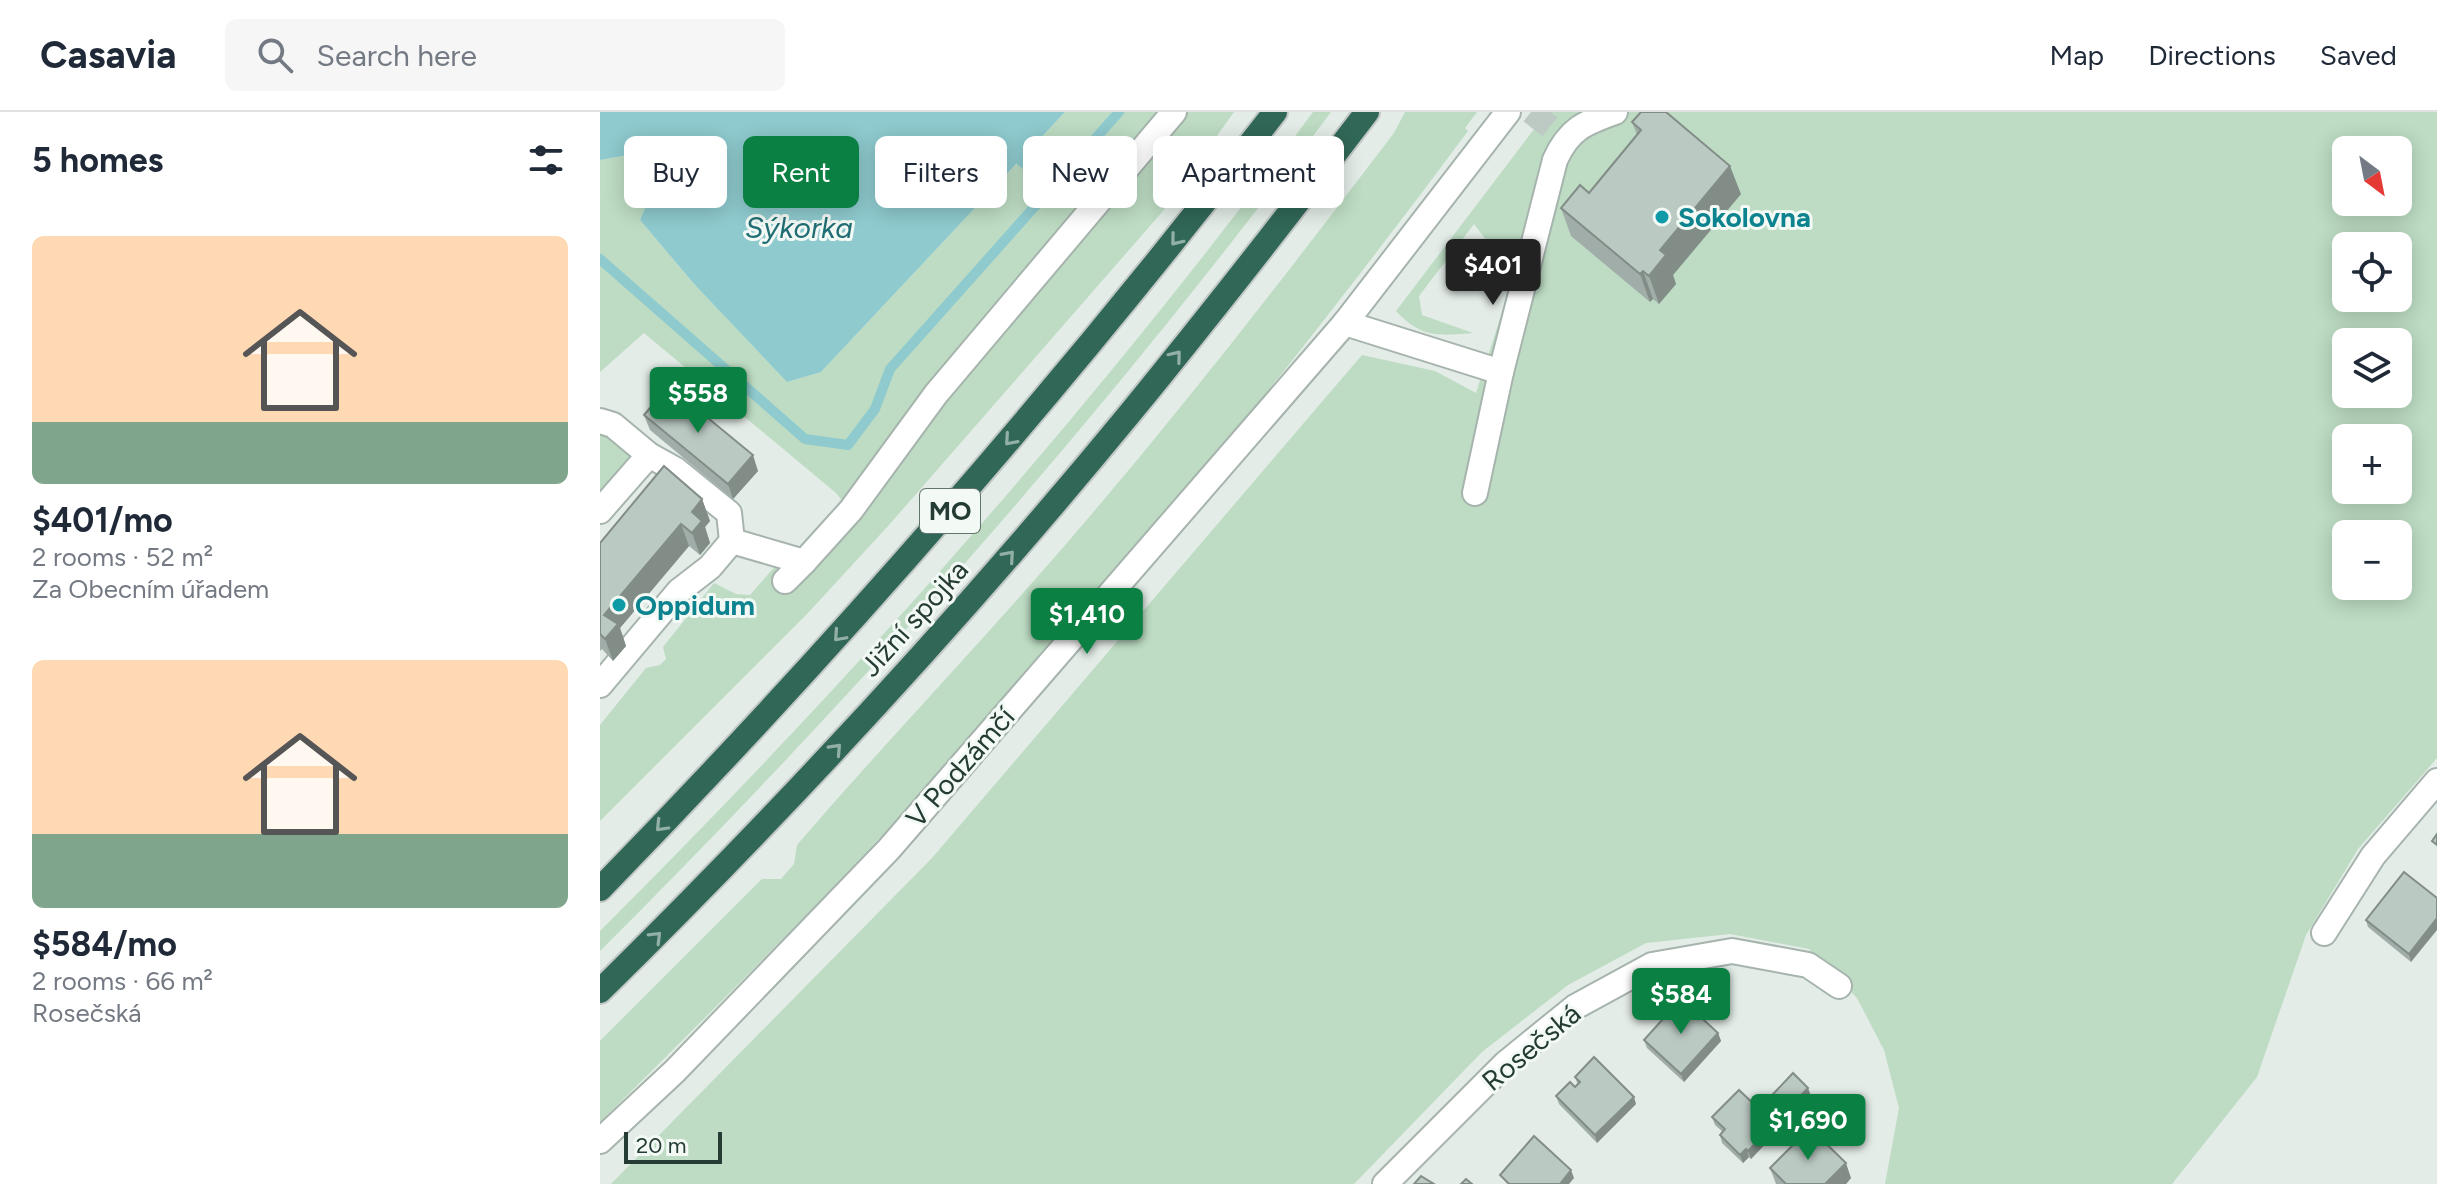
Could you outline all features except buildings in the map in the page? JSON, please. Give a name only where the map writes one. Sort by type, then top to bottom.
[{"type":"highway","name":"Jižní spojka","points":[[600,889],[770,712],[908,559],[1105,328],[1275,112]]},
{"type":"highway","name":"Jižní spojka","points":[[600,991],[789,799],[905,674],[1017,546],[1229,290],[1367,112]]},
{"type":"street","points":[[785,581],[851,510],[936,394],[1174,112]]},
{"type":"street","name":"V Podzámčí","points":[[600,1141],[675,1071],[889,849],[1345,323],[1508,112]]},
{"type":"street","points":[[1475,493],[1501,372],[1562,136],[1587,122],[1615,112]]},
{"type":"street","points":[[1345,323],[1501,372]]},
{"type":"street","points":[[600,421],[613,425],[729,513],[732,541],[710,567],[679,591],[600,685]]},
{"type":"street","points":[[600,511],[649,455]]},
{"type":"street","points":[[732,541],[804,562]]},
{"type":"street","points":[[2324,933],[2373,856],[2437,781]]},
{"type":"street","name":"Rosečská","points":[[1385,1184],[1506,1063],[1575,1007],[1652,965],[1732,951],[1808,965],[1839,986]]},
{"type":"green space","points":[[1065,112],[1234,112],[1217,136],[1153,136],[1153,208],[1165,208],[1163,211],[889,525],[807,614],[600,821],[600,725],[646,668],[660,665],[666,659],[663,647],[714,583],[736,594],[750,595],[785,555],[804,562],[850,510],[836,493],[644,333],[600,372],[600,160],[624,156],[624,208],[645,208],[640,220],[695,285],[787,382],[821,372],[975,208],[1007,208],[1007,174],[1023,157],[1023,208],[1137,208],[1137,136],[1042,136]]},
{"type":"green space","points":[[1313,112],[1331,112],[1313,136],[1295,136]]},
{"type":"green space","points":[[1405,112],[1477,112],[1465,128],[1468,131],[1317,329],[1095,600],[888,829],[600,1122],[600,1041],[762,879],[781,879],[794,864],[797,845],[1104,500],[1336,208],[1344,208],[1344,198],[1394,133]]},
{"type":"green space","points":[[1547,112],[2437,112],[2437,758],[2358,849],[2306,935],[2257,1077],[2172,1184],[1885,1184],[1899,1108],[1884,1050],[1857,998],[1809,949],[1730,934],[1646,943],[1568,985],[1482,1052],[1354,1184],[611,1184],[932,858],[1362,355],[1435,371],[1476,393],[1515,272],[1509,270],[1474,224],[1419,296],[1422,315],[1473,333],[1431,333],[1405,320],[1396,311]]},
{"type":"green space","points":[[1240,208],[1258,208],[1160,332],[981,545],[794,751],[600,951],[600,931],[789,736],[972,535],[1147,327]]},
{"type":"green space","points":[[600,430],[634,456],[600,500]]},
{"type":"water","name":"Sýkorka","points":[[600,112],[1065,112],[1042,136],[1023,136],[1023,157],[1007,174],[1007,136],[875,136],[875,208],[975,208],[821,372],[787,382],[695,285],[640,220],[645,208],[727,208],[727,136],[624,136],[624,156],[600,160]]},
{"type":"waterway","points":[[600,259],[805,439],[848,445],[875,409],[890,369],[1119,112]]},
{"type":"tunnel","points":[[1531,112],[1560,135]]},
{"type":"place","name":"Sokolovna","points":[[1662,217]]},
{"type":"place","name":"Oppidum","points":[[619,605]]}]
